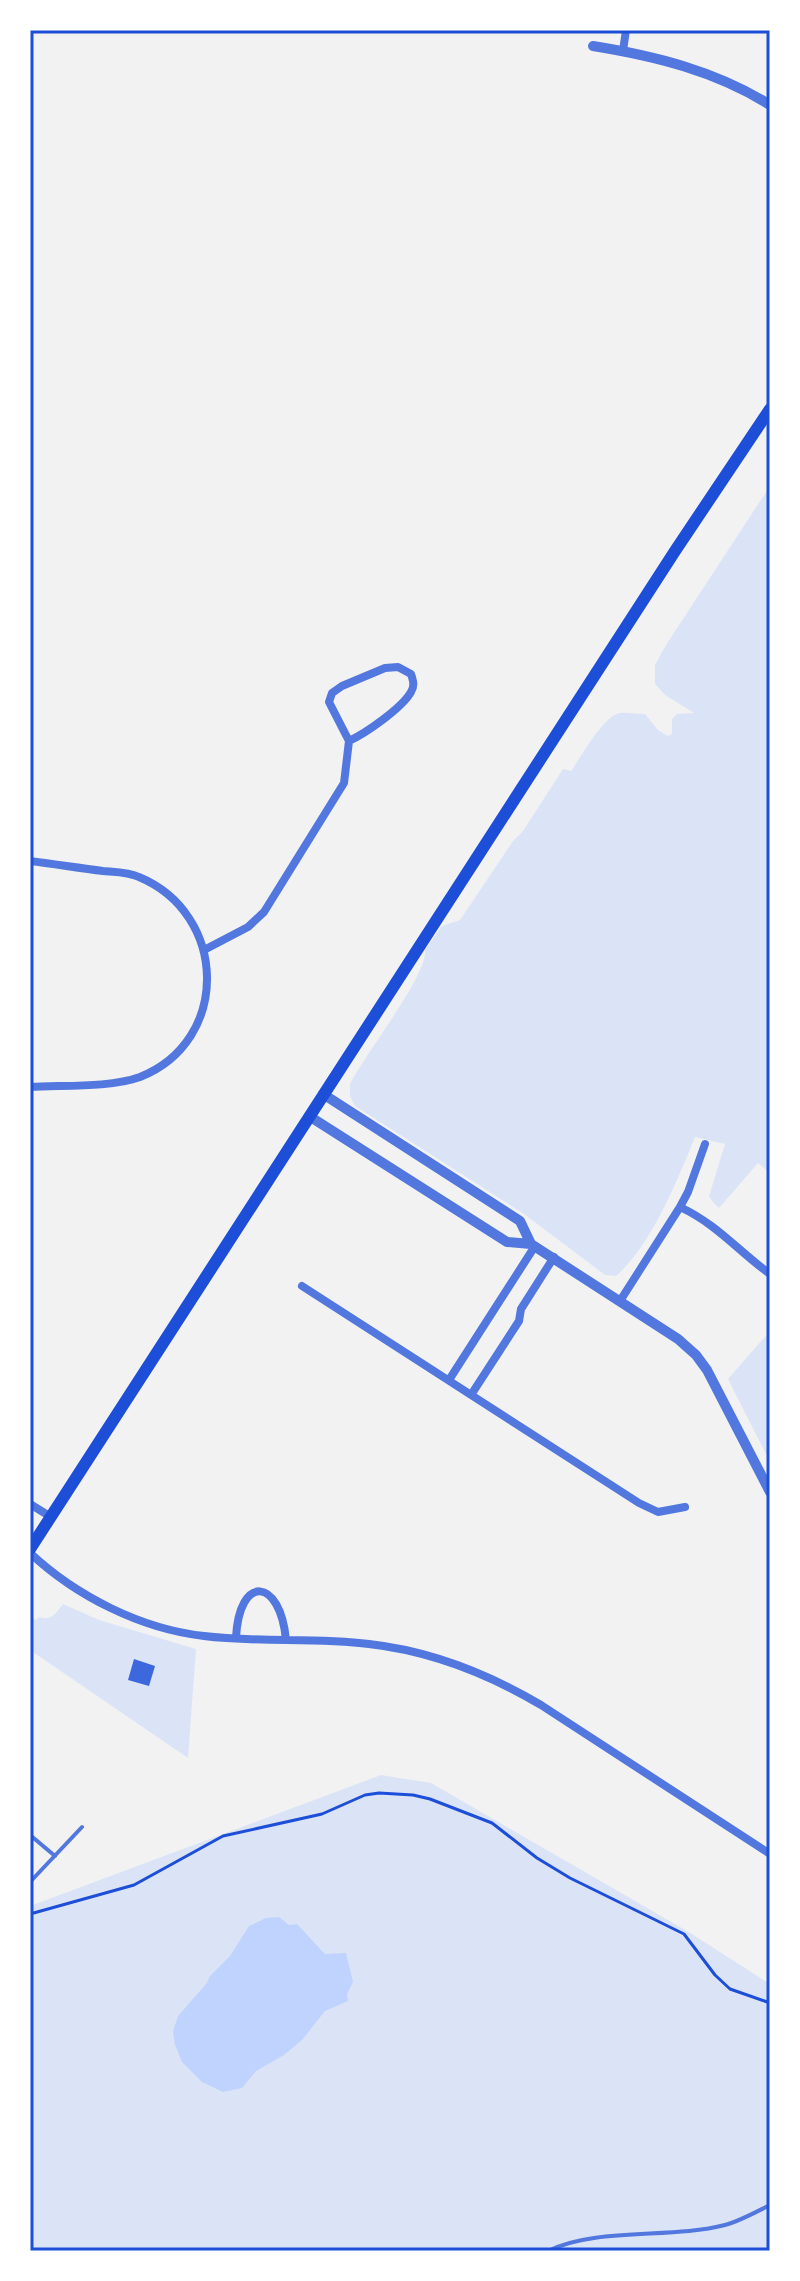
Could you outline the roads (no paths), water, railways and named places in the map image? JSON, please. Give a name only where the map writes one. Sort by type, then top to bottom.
[{"type":"main road","points":[[30,1551],[323,1094],[770,409]]},
{"type":"street","points":[[623,51],[626,30]]},
{"type":"street","points":[[593,46],[665,60],[704,72],[770,105]]},
{"type":"street","points":[[205,953],[248,927],[264,912],[344,783],[349,741],[329,702],[332,693],[385,668],[398,667],[411,674],[413,690],[404,702],[349,741]]},
{"type":"street","points":[[30,861],[137,875],[169,894],[194,922],[205,953],[207,994],[195,1029],[171,1058],[139,1077],[103,1084],[30,1087]]},
{"type":"street","points":[[323,1094],[520,1221],[533,1245]]},
{"type":"street","points":[[309,1116],[507,1242],[533,1245],[554,1257],[657,1324],[696,1355],[770,1492]]},
{"type":"street","points":[[620,1301],[680,1207],[705,1144]]},
{"type":"street","points":[[680,1207],[718,1229],[770,1274]]},
{"type":"street","points":[[449,1380],[533,1245]]},
{"type":"street","points":[[471,1395],[519,1321],[521,1309],[554,1257]]},
{"type":"street","points":[[302,1286],[639,1503],[658,1512],[685,1507]]},
{"type":"street","points":[[30,1504],[51,1517]]},
{"type":"street","points":[[30,1551],[43,1565],[91,1597],[137,1619],[184,1633],[378,1645],[434,1657],[475,1671],[541,1705],[770,1854]]},
{"type":"street","points":[[236,1638],[237,1621],[244,1602],[260,1591],[270,1594],[280,1609],[286,1640]]},
{"type":"lane","points":[[30,1882],[82,1827]]},
{"type":"lane","points":[[30,1835],[55,1856]]},
{"type":"lane","points":[[548,2251],[590,2240],[726,2225],[770,2205]]},
{"type":"water","points":[[279,1917],[289,1925],[297,1924],[325,1954],[346,1953],[353,1982],[347,1994],[348,2001],[325,2011],[302,2040],[256,2071],[242,2088],[223,2092],[202,2082],[182,2062],[173,2031],[178,2016],[230,1956],[249,1926],[266,1918]]}]
